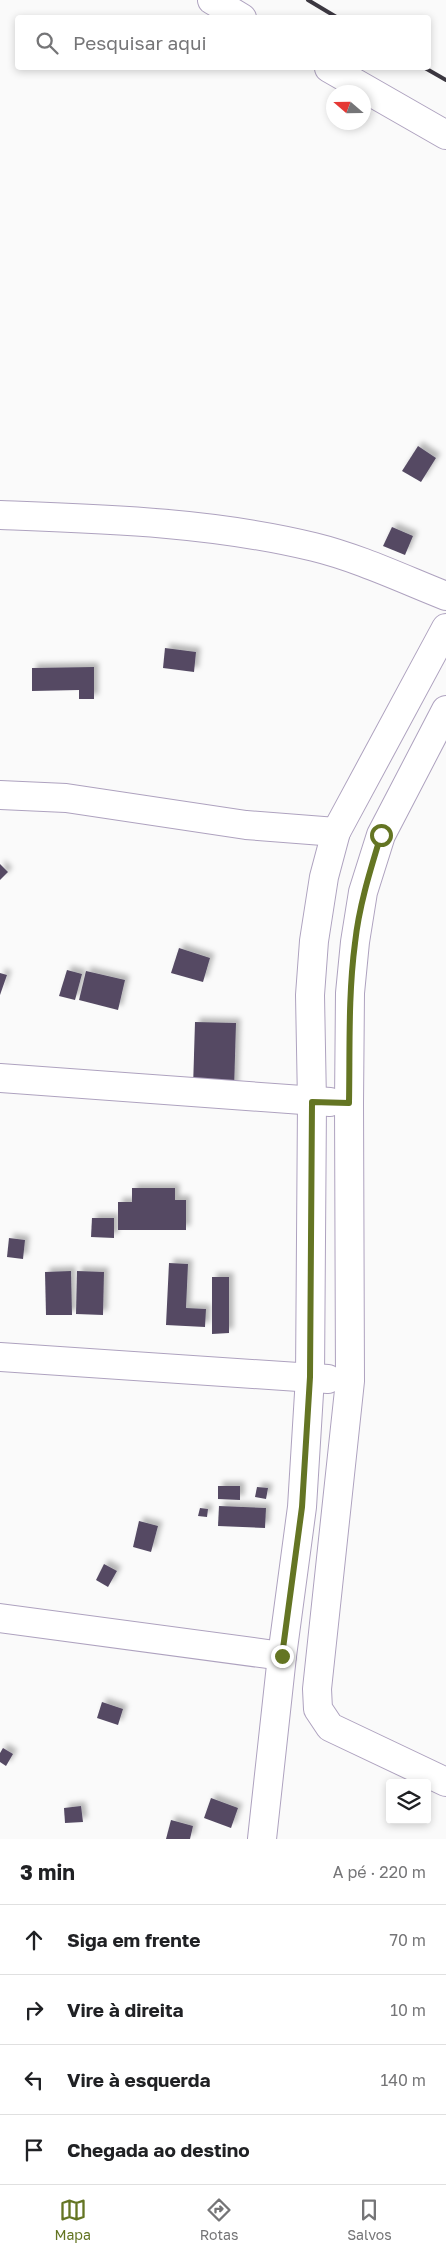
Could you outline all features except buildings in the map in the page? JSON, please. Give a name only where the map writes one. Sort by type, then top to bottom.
[{"type":"street","points":[[212,0],[237,15]]},
{"type":"street","points":[[332,70],[446,135]]},
{"type":"street","points":[[0,515],[129,520],[245,535],[314,547],[376,568],[446,596]]},
{"type":"street","points":[[262,1839],[282,1656],[302,1507],[310,1377],[312,1102],[310,994],[314,941],[324,877],[336,832],[446,628]]},
{"type":"street","points":[[446,710],[381,835],[364,892],[355,942],[350,993],[350,1381],[317,1689],[318,1709],[330,1727],[446,1782]]},
{"type":"street","points":[[0,794],[66,798],[246,825],[336,832]]},
{"type":"street","points":[[0,1078],[312,1102],[349,1103]]},
{"type":"street","points":[[0,1358],[350,1381]]},
{"type":"street","points":[[0,1618],[282,1656]]},
{"type":"railway","points":[[308,0],[333,15]]},
{"type":"railway","points":[[428,70],[446,80]]},
{"type":"route","points":[[282,1656],[302,1507],[310,1377],[312,1102],[349,1103],[350,993],[355,942],[364,892],[381,835]]}]
